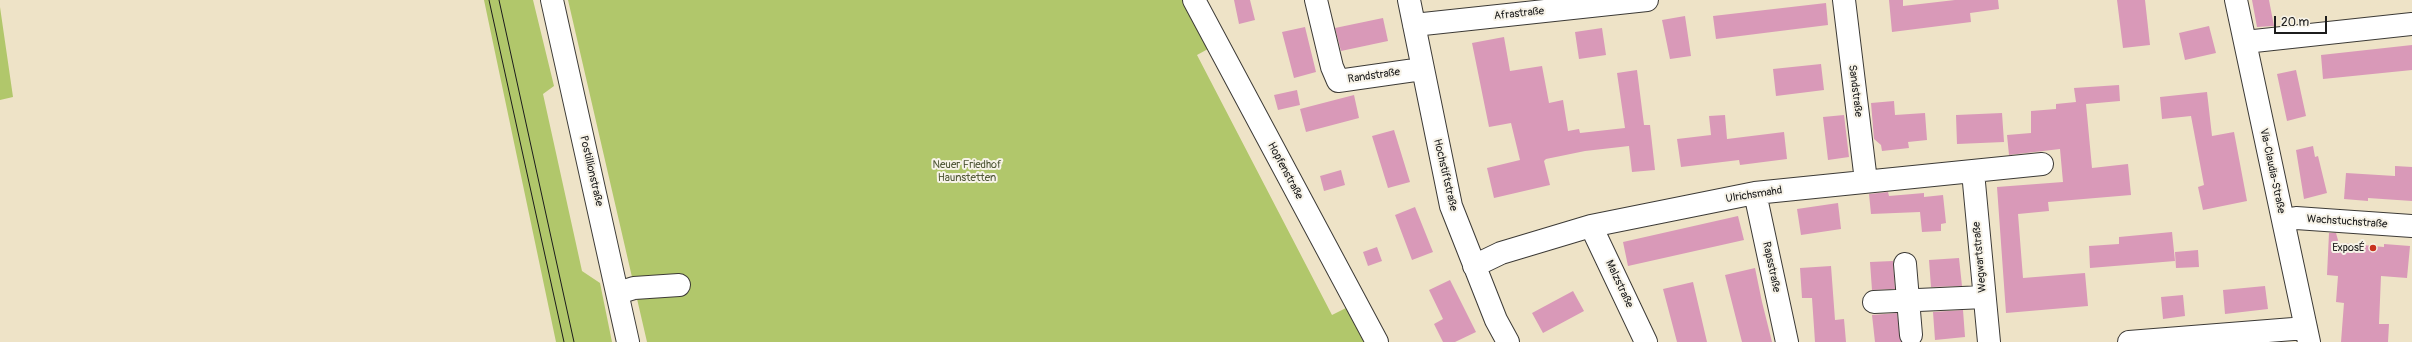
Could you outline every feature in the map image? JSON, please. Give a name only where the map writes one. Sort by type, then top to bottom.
[{"type":"street","name":"Postillionstraße","points":[[552,0],[628,342]]},
{"type":"street","name":"Hopfenstraße","points":[[1194,0],[1377,342]]},
{"type":"street","name":"Randstraße","points":[[1316,0],[1332,67],[1338,81],[1422,70]]},
{"type":"street","name":"Hochstiftstraße","points":[[1409,0],[1422,70],[1451,206],[1496,320],[1508,342]]},
{"type":"street","name":"Afrastraße","points":[[1414,25],[1463,12],[1647,0]]},
{"type":"street","name":"Sandstraße","points":[[1844,0],[1866,182]]},
{"type":"street","name":"Via-Claudia-Straße","points":[[2236,0],[2308,335]]},
{"type":"street","points":[[2245,42],[2412,24]]},
{"type":"street","name":"Ulrichsmahd","points":[[1474,266],[1501,253],[1591,226],[1754,193],[2042,164]]},
{"type":"street","name":"Wegwartstraße","points":[[1973,172],[1989,342]]},
{"type":"street","name":"Rapsstraße","points":[[1754,193],[1787,342]]},
{"type":"street","name":"Wachstuchstraße","points":[[2283,220],[2296,218],[2412,226]]},
{"type":"street","name":"Malzstraße","points":[[1591,226],[1646,342]]},
{"type":"street","points":[[1905,264],[1911,335]]},
{"type":"street","points":[[618,293],[634,288],[679,285]]},
{"type":"street","points":[[1874,302],[1984,297]]},
{"type":"street","points":[[2129,342],[2308,335]]},
{"type":"green space","points":[[484,0],[533,0],[554,86],[543,94],[582,271],[600,283],[612,342],[556,342]]},
{"type":"green space","name":"Neuer Friedhof Haunstetten","points":[[568,0],[1194,0],[1217,44],[1197,55],[1332,315],[1348,307],[1366,342],[647,342]]},
{"type":"green space","points":[[0,7],[13,97],[0,100]]},
{"type":"building","points":[[1234,0],[1250,0],[1255,20],[1239,24]]},
{"type":"building","points":[[1889,0],[1903,0],[1903,6],[1955,0],[1998,0],[1999,9],[1970,13],[1971,22],[1892,32]]},
{"type":"building","points":[[2117,0],[2145,0],[2150,45],[2123,48]]},
{"type":"building","points":[[2252,0],[2269,0],[2274,26],[2257,27]]},
{"type":"building","points":[[1826,3],[1828,25],[1716,39],[1713,16]]},
{"type":"building","points":[[1685,16],[1691,56],[1670,59],[1662,20]]},
{"type":"building","points":[[1383,18],[1388,41],[1341,51],[1335,28]]},
{"type":"building","points":[[2209,26],[2216,53],[2185,60],[2179,33]]},
{"type":"building","points":[[1305,27],[1316,72],[1294,78],[1282,32]]},
{"type":"building","points":[[1602,28],[1606,55],[1579,59],[1575,32]]},
{"type":"building","points":[[1504,37],[1510,71],[1542,66],[1549,103],[1563,100],[1568,131],[1579,129],[1580,133],[1625,128],[1617,73],[1637,70],[1644,125],[1650,125],[1655,170],[1632,172],[1629,146],[1585,151],[1546,159],[1544,161],[1550,185],[1494,198],[1487,168],[1520,160],[1511,123],[1489,127],[1472,43]]},
{"type":"building","points":[[2412,45],[2412,70],[2323,79],[2321,55]]},
{"type":"building","points":[[1821,64],[1824,90],[1776,96],[1773,69]]},
{"type":"building","points":[[2296,70],[2306,116],[2287,121],[2277,74]]},
{"type":"building","points":[[2119,85],[2120,101],[2086,104],[2092,168],[2128,164],[2131,195],[2048,202],[2049,211],[2018,214],[2023,278],[2085,273],[2088,306],[2006,313],[1997,187],[2063,182],[2060,149],[2009,155],[2007,135],[2031,133],[2031,111],[2056,109],[2056,104],[2076,102],[2074,88]]},
{"type":"building","points":[[1297,90],[1300,105],[1278,110],[1274,95]]},
{"type":"building","points":[[2207,92],[2212,136],[2234,132],[2247,201],[2203,210],[2198,187],[2204,185],[2191,116],[2162,119],[2160,97]]},
{"type":"building","points":[[1354,95],[1359,118],[1306,132],[1300,109]]},
{"type":"building","points":[[1894,101],[1895,115],[1925,113],[1927,140],[1908,142],[1909,148],[1882,151],[1881,145],[1874,139],[1871,103]]},
{"type":"building","points":[[2002,113],[2004,142],[1957,144],[1956,115]]},
{"type":"building","points":[[1725,115],[1727,139],[1784,132],[1787,159],[1740,165],[1739,160],[1681,167],[1677,139],[1711,135],[1709,116]]},
{"type":"building","points":[[1844,115],[1849,157],[1828,160],[1823,117]]},
{"type":"building","points":[[1394,130],[1410,182],[1388,188],[1372,136]]},
{"type":"building","points":[[2313,146],[2315,157],[2318,156],[2327,193],[2304,199],[2296,150]]},
{"type":"building","points":[[2395,166],[2412,167],[2412,201],[2368,198],[2368,201],[2344,199],[2346,173],[2395,176]]},
{"type":"building","points":[[1341,170],[1345,185],[1324,191],[1320,176]]},
{"type":"building","points":[[1888,192],[1889,196],[1924,193],[1924,197],[1943,195],[1946,223],[1941,224],[1941,231],[1922,232],[1920,212],[1871,214],[1869,194]]},
{"type":"building","points":[[1838,203],[1841,229],[1801,235],[1797,209]]},
{"type":"building","points":[[1415,207],[1433,252],[1412,260],[1395,215]]},
{"type":"building","points":[[1738,216],[1744,240],[1628,266],[1623,242]]},
{"type":"building","points":[[2172,232],[2175,261],[2090,268],[2089,246],[2119,244],[2119,237]]},
{"type":"building","points":[[2329,233],[2336,233],[2341,251],[2341,243],[2384,247],[2384,244],[2410,246],[2407,278],[2381,276],[2379,324],[2389,324],[2388,342],[2341,342],[2344,303],[2336,302],[2338,276],[2327,275]]},
{"type":"building","points":[[1377,247],[1382,261],[1368,266],[1363,252]]},
{"type":"building","points":[[2198,250],[2199,267],[2176,268],[2175,252]]},
{"type":"building","points":[[1959,258],[1962,286],[1931,287],[1929,260]]},
{"type":"building","points":[[1893,261],[1895,289],[1872,290],[1870,262]]},
{"type":"building","points":[[1831,266],[1835,320],[1844,319],[1846,342],[1815,342],[1812,298],[1802,298],[1800,268]]},
{"type":"building","points":[[1755,268],[1772,342],[1742,342],[1725,275]]},
{"type":"building","points":[[1450,280],[1476,332],[1455,342],[1443,342],[1434,324],[1443,319],[1429,290]]},
{"type":"building","points":[[1693,282],[1707,342],[1677,342],[1663,289]]},
{"type":"building","points":[[2265,286],[2268,309],[2225,314],[2223,290]]},
{"type":"building","points":[[1573,291],[1584,311],[1543,333],[1532,313]]},
{"type":"building","points":[[2183,295],[2185,316],[2163,319],[2161,297]]},
{"type":"building","points":[[1963,310],[1965,337],[1935,340],[1933,312]]},
{"type":"building","points":[[1897,313],[1901,342],[1875,342],[1872,315]]},
{"type":"tram line","points":[[489,0],[564,342]]},
{"type":"tram line","points":[[499,0],[574,342]]},
{"type":"place","name":"ExposÉ","points":[[2373,248]]}]
